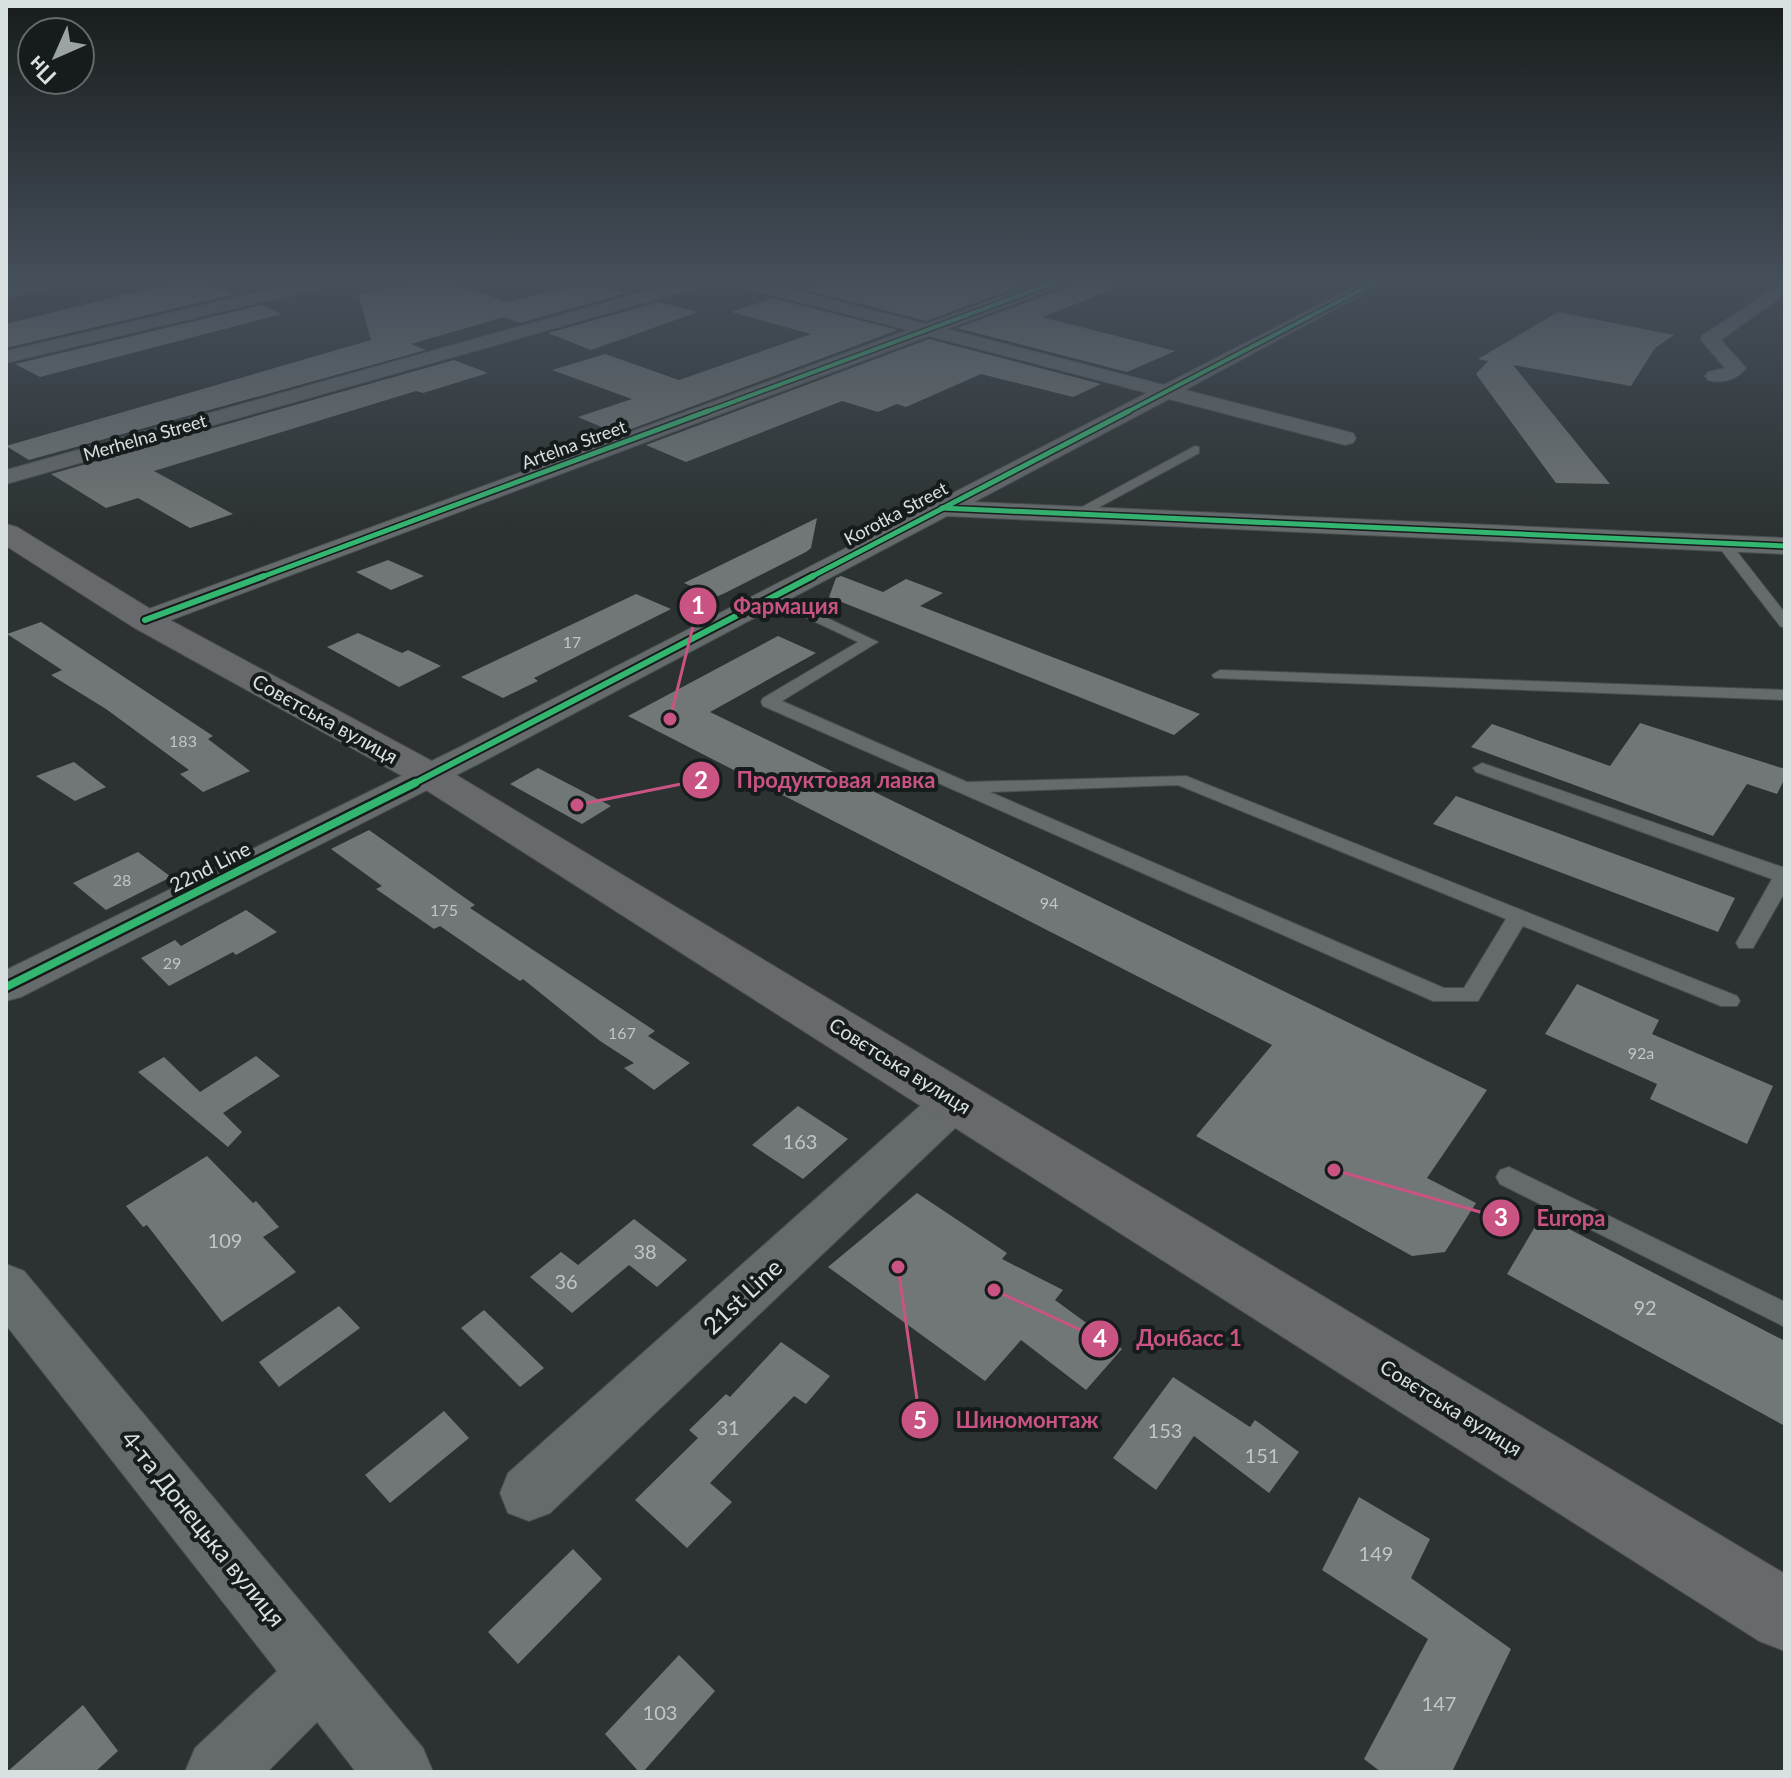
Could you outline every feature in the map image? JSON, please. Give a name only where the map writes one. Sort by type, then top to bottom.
[{"type":"main road","name":"Совєтська вулиця","points":[[6,533],[145,620],[429,775],[1785,1615]]},
{"type":"street","name":"Merhelna Street","points":[[6,477],[407,364]]},
{"type":"street","name":"Artelna Street","points":[[145,620],[840,364]]},
{"type":"street","points":[[1060,364],[1345,438]]},
{"type":"street","name":"Korotka Street","points":[[429,775],[1219,364]]},
{"type":"street","points":[[1715,376],[1731,373],[1736,368],[1732,364]]},
{"type":"street","points":[[939,508],[1785,546]]},
{"type":"street","name":"22nd Line","points":[[6,987],[429,775]]},
{"type":"street","name":"21st Line","points":[[529,1493],[956,1100]]},
{"type":"street","name":"4-та Донецька вулиця","points":[[6,1286],[399,1772]]},
{"type":"street","points":[[219,1772],[320,1674]]},
{"type":"lane","points":[[1076,514],[1195,450]]},
{"type":"lane","points":[[1723,543],[1785,623]]},
{"type":"lane","points":[[774,597],[870,642],[769,702],[1441,996],[1470,996],[1518,916]]},
{"type":"lane","points":[[1220,675],[1785,695]]},
{"type":"lane","points":[[1482,768],[1784,875],[1746,943]]},
{"type":"lane","points":[[962,787],[1180,780],[1729,1001]]},
{"type":"lane","points":[[1509,1177],[1785,1315]]},
{"type":"building","points":[[15,364],[90,364],[40,377]]},
{"type":"building","points":[[288,364],[376,364],[29,460],[6,446]]},
{"type":"building","points":[[440,364],[464,364],[488,373],[423,393],[416,391],[154,471],[233,514],[190,528],[138,498],[106,508],[51,474]]},
{"type":"building","points":[[572,364],[633,364],[679,380],[725,364],[807,364],[618,434],[578,417],[632,399],[552,370]]},
{"type":"building","points":[[862,364],[1024,364],[1101,384],[1073,397],[981,374],[906,407],[897,404],[878,412],[842,401],[686,462],[646,445]]},
{"type":"building","points":[[1096,364],[1145,364],[1127,372]]},
{"type":"building","points":[[1485,364],[1645,364],[1631,386],[1513,365],[1610,484],[1556,483],[1476,374]]},
{"type":"building","points":[[817,518],[811,548],[725,593],[716,597],[684,583]]},
{"type":"building","points":[[388,560],[424,576],[391,590],[356,572]]},
{"type":"building","points":[[841,576],[883,592],[906,579],[943,593],[920,606],[1200,714],[1174,735],[829,597],[836,578]]},
{"type":"building","points":[[636,594],[671,609],[534,678],[538,681],[503,698],[461,677]]},
{"type":"building","points":[[41,622],[213,736],[208,739],[250,771],[203,792],[180,774],[189,770],[106,709],[51,675],[62,670],[7,634]]},
{"type":"building","points":[[358,633],[402,653],[408,650],[441,666],[399,687],[327,647]]},
{"type":"building","points":[[778,636],[816,653],[710,712],[1487,1090],[1427,1178],[1476,1203],[1445,1252],[1412,1256],[1196,1136],[1272,1045],[628,716]]},
{"type":"building","points":[[1640,723],[1785,769],[1785,778],[1777,794],[1747,784],[1713,836],[1471,747],[1492,724],[1610,766]]},
{"type":"building","points":[[74,762],[106,787],[75,801],[36,776]]},
{"type":"building","points":[[538,768],[611,806],[582,824],[510,784]]},
{"type":"building","points":[[1456,796],[1735,898],[1718,932],[1433,824]]},
{"type":"building","points":[[369,830],[475,905],[470,908],[655,1031],[648,1036],[690,1063],[654,1090],[624,1068],[634,1063],[600,1041],[523,979],[520,981],[440,926],[434,929],[376,889],[382,886],[331,849]]},
{"type":"building","points":[[138,852],[171,877],[106,910],[73,883]]},
{"type":"building","points":[[246,910],[277,932],[169,986],[141,958],[175,940],[181,946]]},
{"type":"building","points":[[1577,984],[1659,1020],[1652,1034],[1773,1086],[1747,1144],[1650,1099],[1657,1084],[1545,1034]]},
{"type":"building","points":[[256,1056],[280,1076],[223,1113],[242,1132],[228,1147],[138,1072],[164,1057],[200,1092]]},
{"type":"building","points":[[798,1106],[848,1139],[803,1179],[752,1145]]},
{"type":"building","points":[[207,1156],[279,1227],[263,1237],[296,1272],[222,1322],[147,1225],[143,1227],[126,1206]]},
{"type":"building","points":[[917,1193],[1007,1253],[1002,1259],[1063,1290],[1055,1300],[1122,1349],[1086,1390],[1021,1340],[985,1381],[828,1267]]},
{"type":"building","points":[[1542,1215],[1785,1341],[1785,1426],[1507,1274]]},
{"type":"building","points":[[634,1219],[687,1260],[657,1287],[629,1265],[572,1313],[530,1277],[561,1252],[578,1265]]},
{"type":"building","points":[[339,1306],[360,1328],[279,1387],[259,1362]]},
{"type":"building","points":[[484,1310],[544,1368],[520,1387],[461,1328]]},
{"type":"building","points":[[781,1342],[830,1376],[806,1404],[794,1396],[710,1483],[732,1502],[687,1548],[635,1500],[698,1438],[689,1430],[726,1394],[730,1397]]},
{"type":"building","points":[[1173,1377],[1250,1427],[1255,1420],[1299,1452],[1269,1493],[1194,1436],[1156,1490],[1113,1458]]},
{"type":"building","points":[[444,1411],[469,1438],[390,1503],[365,1475]]},
{"type":"building","points":[[1359,1497],[1430,1539],[1411,1578],[1511,1649],[1452,1772],[1381,1772],[1364,1759],[1428,1639],[1322,1570]]},
{"type":"building","points":[[573,1549],[602,1579],[518,1664],[488,1632]]},
{"type":"building","points":[[679,1655],[715,1691],[643,1772],[639,1772],[605,1734]]},
{"type":"building","points":[[83,1705],[118,1751],[95,1772],[7,1772]]},
{"type":"cycle path","points":[[145,620],[835,364]]},
{"type":"cycle path","points":[[6,987],[470,755],[1219,364]]},
{"type":"cycle path","points":[[942,508],[1785,546]]},
{"type":"place","name":"Фармация","points":[[670,719]]},
{"type":"place","name":"Продуктовая лавка","points":[[577,805]]},
{"type":"place","name":"Europa","points":[[1334,1170]]},
{"type":"place","name":"Шиномонтаж","points":[[898,1267]]},
{"type":"place","name":"Донбасс 1","points":[[994,1290]]}]
